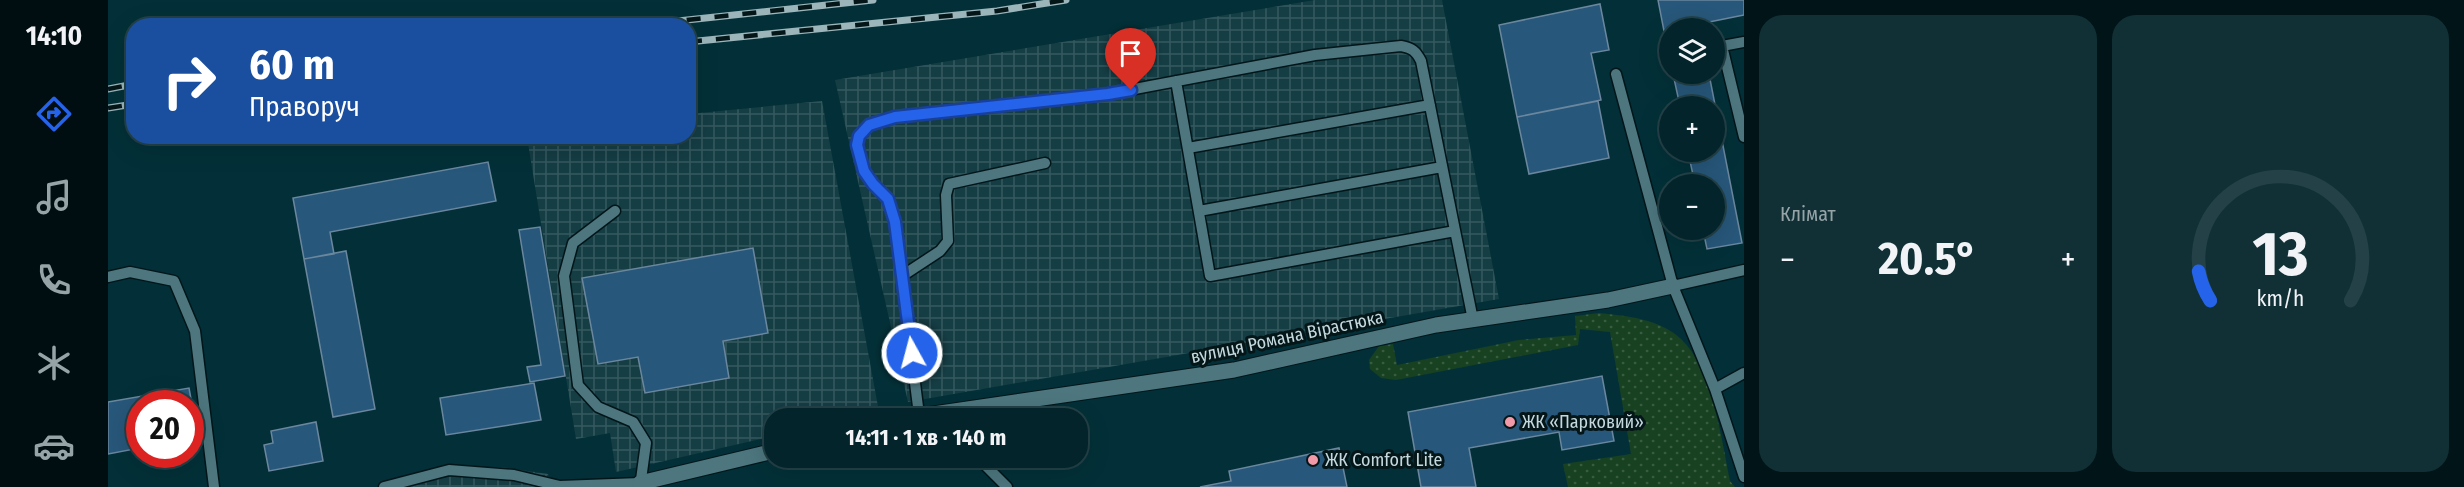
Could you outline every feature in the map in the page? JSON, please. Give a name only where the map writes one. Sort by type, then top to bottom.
[{"type":"street","name":"вулиця Романа Вірастюка","points":[[978,408],[1234,370],[1436,325],[1608,300],[1673,286]]},
{"type":"street","points":[[640,485],[764,454]]},
{"type":"lane","points":[[1744,42],[1722,46],[1744,137]]},
{"type":"lane","points":[[916,408],[895,222],[888,199],[864,171],[857,145],[859,136],[869,125],[895,117],[1108,94],[1315,55],[1410,47],[1417,53],[1430,105],[1473,320]]},
{"type":"lane","points":[[1616,74],[1673,286],[1715,389],[1744,477]]},
{"type":"lane","points":[[1176,81],[1210,276],[1455,231]]},
{"type":"lane","points":[[1188,148],[1430,105]]},
{"type":"lane","points":[[902,276],[940,251],[948,241],[946,195],[949,184],[1045,163]]},
{"type":"lane","points":[[1199,211],[1442,167]]},
{"type":"lane","points":[[384,487],[449,470],[514,475],[560,487],[640,485],[646,443],[633,422],[598,407],[578,385],[564,276],[573,243],[615,210]]},
{"type":"lane","points":[[1673,286],[1744,270]]},
{"type":"lane","points":[[108,277],[130,272],[174,280],[195,331],[214,487]]},
{"type":"lane","points":[[1715,389],[1744,373]]},
{"type":"lane","points":[[989,468],[1007,487]]},
{"type":"shaded area","points":[[1315,0],[1442,0],[1499,299],[908,402],[835,80]]},
{"type":"shaded area","points":[[822,101],[878,408],[764,408],[764,438],[616,472],[610,433],[576,439],[528,144],[696,144],[696,113]]},
{"type":"shaded area","points":[[501,467],[548,474],[551,487],[394,487]]},
{"type":"green space","points":[[1599,313],[1643,320],[1663,327],[1673,332],[1692,352],[1708,386],[1730,481],[1735,487],[1568,487],[1563,464],[1631,454],[1610,332],[1580,329],[1578,345],[1396,380],[1381,378],[1370,369],[1369,360],[1379,346],[1393,344],[1397,365],[1519,340],[1576,335],[1575,316]]},
{"type":"building","points":[[1658,0],[1744,0],[1744,15],[1725,19],[1661,18]]},
{"type":"building","points":[[1600,4],[1609,50],[1591,53],[1601,100],[1517,117],[1499,25]]},
{"type":"building","points":[[1675,84],[1711,84],[1713,96],[1678,96]]},
{"type":"building","points":[[1598,101],[1609,158],[1529,174],[1517,117]]},
{"type":"building","points":[[1725,156],[1742,243],[1707,249],[1705,240],[1725,240],[1725,174],[1693,174],[1690,162],[1725,162]]},
{"type":"building","points":[[488,162],[496,201],[330,232],[334,254],[304,259],[293,198]]},
{"type":"building","points":[[540,227],[565,376],[530,382],[527,367],[541,365],[519,230]]},
{"type":"building","points":[[753,248],[768,333],[723,341],[729,378],[645,393],[638,357],[598,364],[582,278]]},
{"type":"building","points":[[346,251],[375,409],[333,417],[304,259]]},
{"type":"building","name":"ЖК «Парковий»","points":[[1602,376],[1614,441],[1562,450],[1559,432],[1469,448],[1476,487],[1421,487],[1408,412]]},
{"type":"building","points":[[534,383],[541,420],[446,435],[440,398]]},
{"type":"building","points":[[126,399],[126,451],[108,454],[108,402]]},
{"type":"building","points":[[316,422],[323,461],[269,471],[264,445],[273,443],[271,431]]},
{"type":"building","name":"ЖК Comfort Lite","points":[[1339,448],[1347,487],[1200,487],[1231,481],[1229,471]]},
{"type":"railway","points":[[696,19],[873,0]]},
{"type":"railway","points":[[696,41],[997,11],[1066,0]]},
{"type":"railway","points":[[108,89],[126,86]]},
{"type":"railway","points":[[108,108],[126,105]]},
{"type":"place","name":"ЖК «Парковий»","points":[[1510,422]]},
{"type":"place","name":"ЖК Comfort Lite","points":[[1313,460]]},
{"type":"route","points":[[912,353],[895,222],[888,199],[864,171],[857,145],[859,136],[869,125],[895,117],[1131,90]]}]
